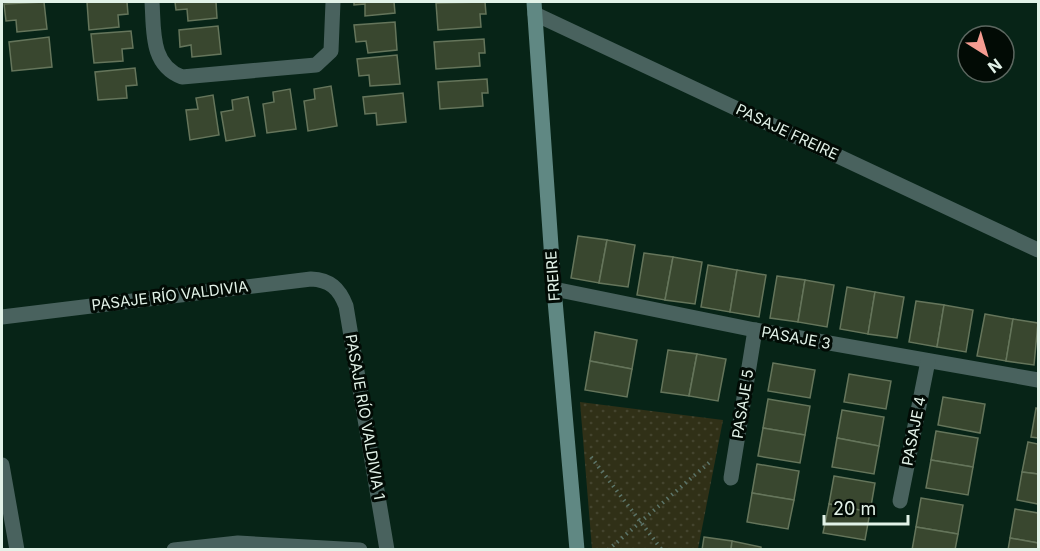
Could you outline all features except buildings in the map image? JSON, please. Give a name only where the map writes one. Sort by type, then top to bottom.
[{"type":"street","points":[[152,2],[154,41],[163,65],[171,73],[182,77],[306,68],[316,65],[325,58],[333,42],[333,2]]},
{"type":"street","name":"PASAJE FREIRE","points":[[535,8],[1038,250]]},
{"type":"street","name":"FREIRE","points":[[535,8],[554,289],[577,549]]},
{"type":"street","name":"PASAJE RÍO VALDIVIA","points":[[2,317],[311,279],[325,280],[336,288]]},
{"type":"street","name":"PASAJE RÍO VALDIVIA 1","points":[[336,288],[346,306],[387,549]]},
{"type":"street","name":"PASAJE 3","points":[[554,289],[755,330],[1038,380]]},
{"type":"street","name":"PASAJE 5","points":[[731,478],[755,330]]},
{"type":"street","name":"PASAJE 4","points":[[900,501],[928,361]]},
{"type":"street","points":[[2,465],[17,549]]},
{"type":"street","points":[[174,549],[238,543],[360,549]]},
{"type":"path","points":[[566,424],[662,549]]},
{"type":"path","points":[[608,549],[690,480]]},
{"type":"shaded area","points":[[580,402],[723,420],[698,549],[592,549]]}]
